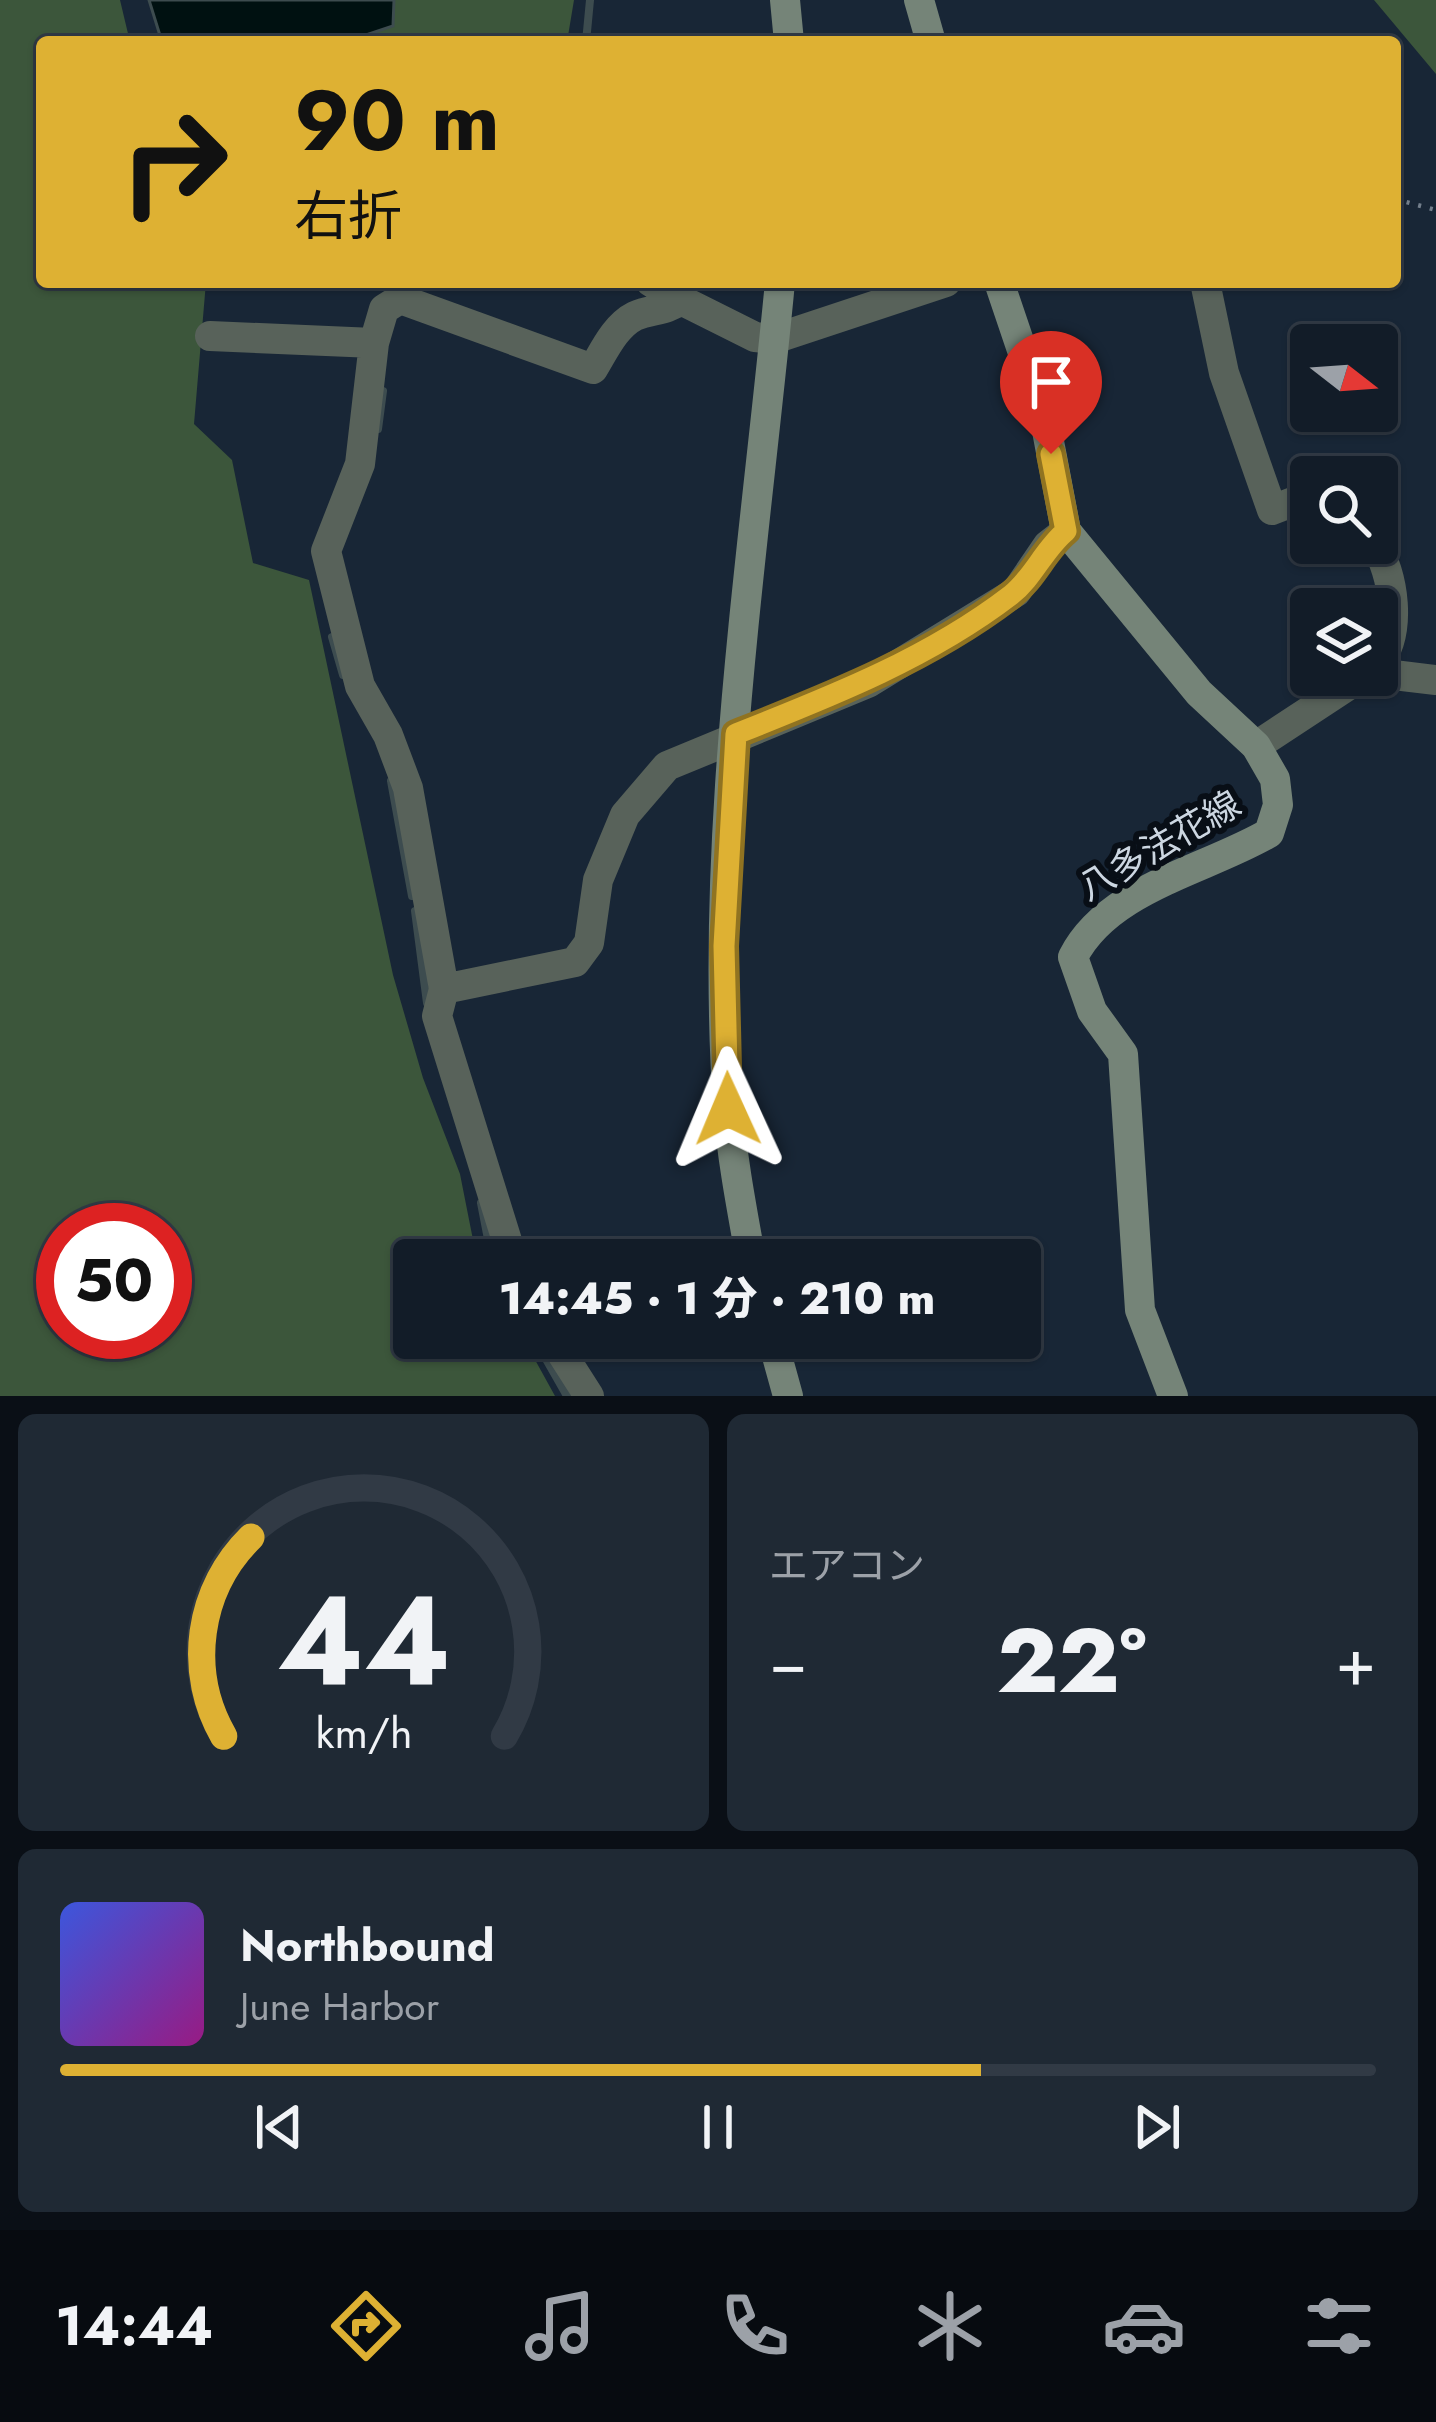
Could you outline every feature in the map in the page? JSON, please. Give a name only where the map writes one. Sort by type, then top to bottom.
[{"type":"main road","points":[[785,0],[788,36]]},
{"type":"main road","points":[[919,0],[929,36]]},
{"type":"main road","points":[[748,1239],[728,1109],[724,946],[736,734],[779,288]]},
{"type":"main road","name":"八多法花線","points":[[1002,288],[1044,415],[1066,531],[1185,677],[1256,746],[1275,779],[1278,805],[1269,833],[1156,885],[1086,931],[1073,957],[1092,1011],[1124,1054],[1140,1310],[1172,1396]]},
{"type":"main road","points":[[778,1359],[788,1396]]},
{"type":"street","points":[[661,288],[755,337],[775,339],[928,288]]},
{"type":"street","points":[[1206,288],[1224,374],[1272,511],[1290,504]]},
{"type":"street","points":[[506,1239],[436,1016],[444,989],[408,788],[388,735],[360,686],[326,551],[360,464],[374,343],[384,309],[400,299],[593,369],[615,333],[634,316],[668,309],[681,300]]},
{"type":"street","points":[[210,336],[374,343]]},
{"type":"street","points":[[444,989],[575,962],[589,943],[598,880],[625,815],[667,766],[868,682],[1016,592],[1048,545],[1066,531]]},
{"type":"street","points":[[1398,676],[1436,680]]},
{"type":"street","points":[[1256,746],[1332,696]]},
{"type":"street","points":[[565,1359],[589,1396]]},
{"type":"path","points":[[1401,201],[1436,210]]},
{"type":"green space","points":[[0,0],[120,0],[129,36],[36,36],[36,288],[205,288],[194,424],[232,460],[253,563],[309,580],[393,975],[423,1078],[460,1174],[473,1239],[393,1239],[393,1359],[535,1359],[555,1396],[0,1396]]},
{"type":"green space","points":[[375,0],[574,0],[568,36],[364,36]]},
{"type":"green space","points":[[1374,0],[1436,0],[1436,74]]},
{"type":"shaded area","points":[[149,0],[394,0],[393,26],[363,36],[160,36]]},
{"type":"waterway","points":[[587,36],[590,0]]},
{"type":"waterway","points":[[378,429],[383,391]]},
{"type":"waterway","points":[[332,637],[343,675]]},
{"type":"waterway","points":[[391,781],[412,896]]},
{"type":"waterway","points":[[415,911],[427,1003]]},
{"type":"waterway","points":[[481,1203],[488,1239]]},
{"type":"waterway","points":[[546,1359],[567,1396]]},
{"type":"route","points":[[728,1109],[724,946],[736,734],[868,682],[1016,592],[1048,545],[1066,531],[1051,454]]}]
